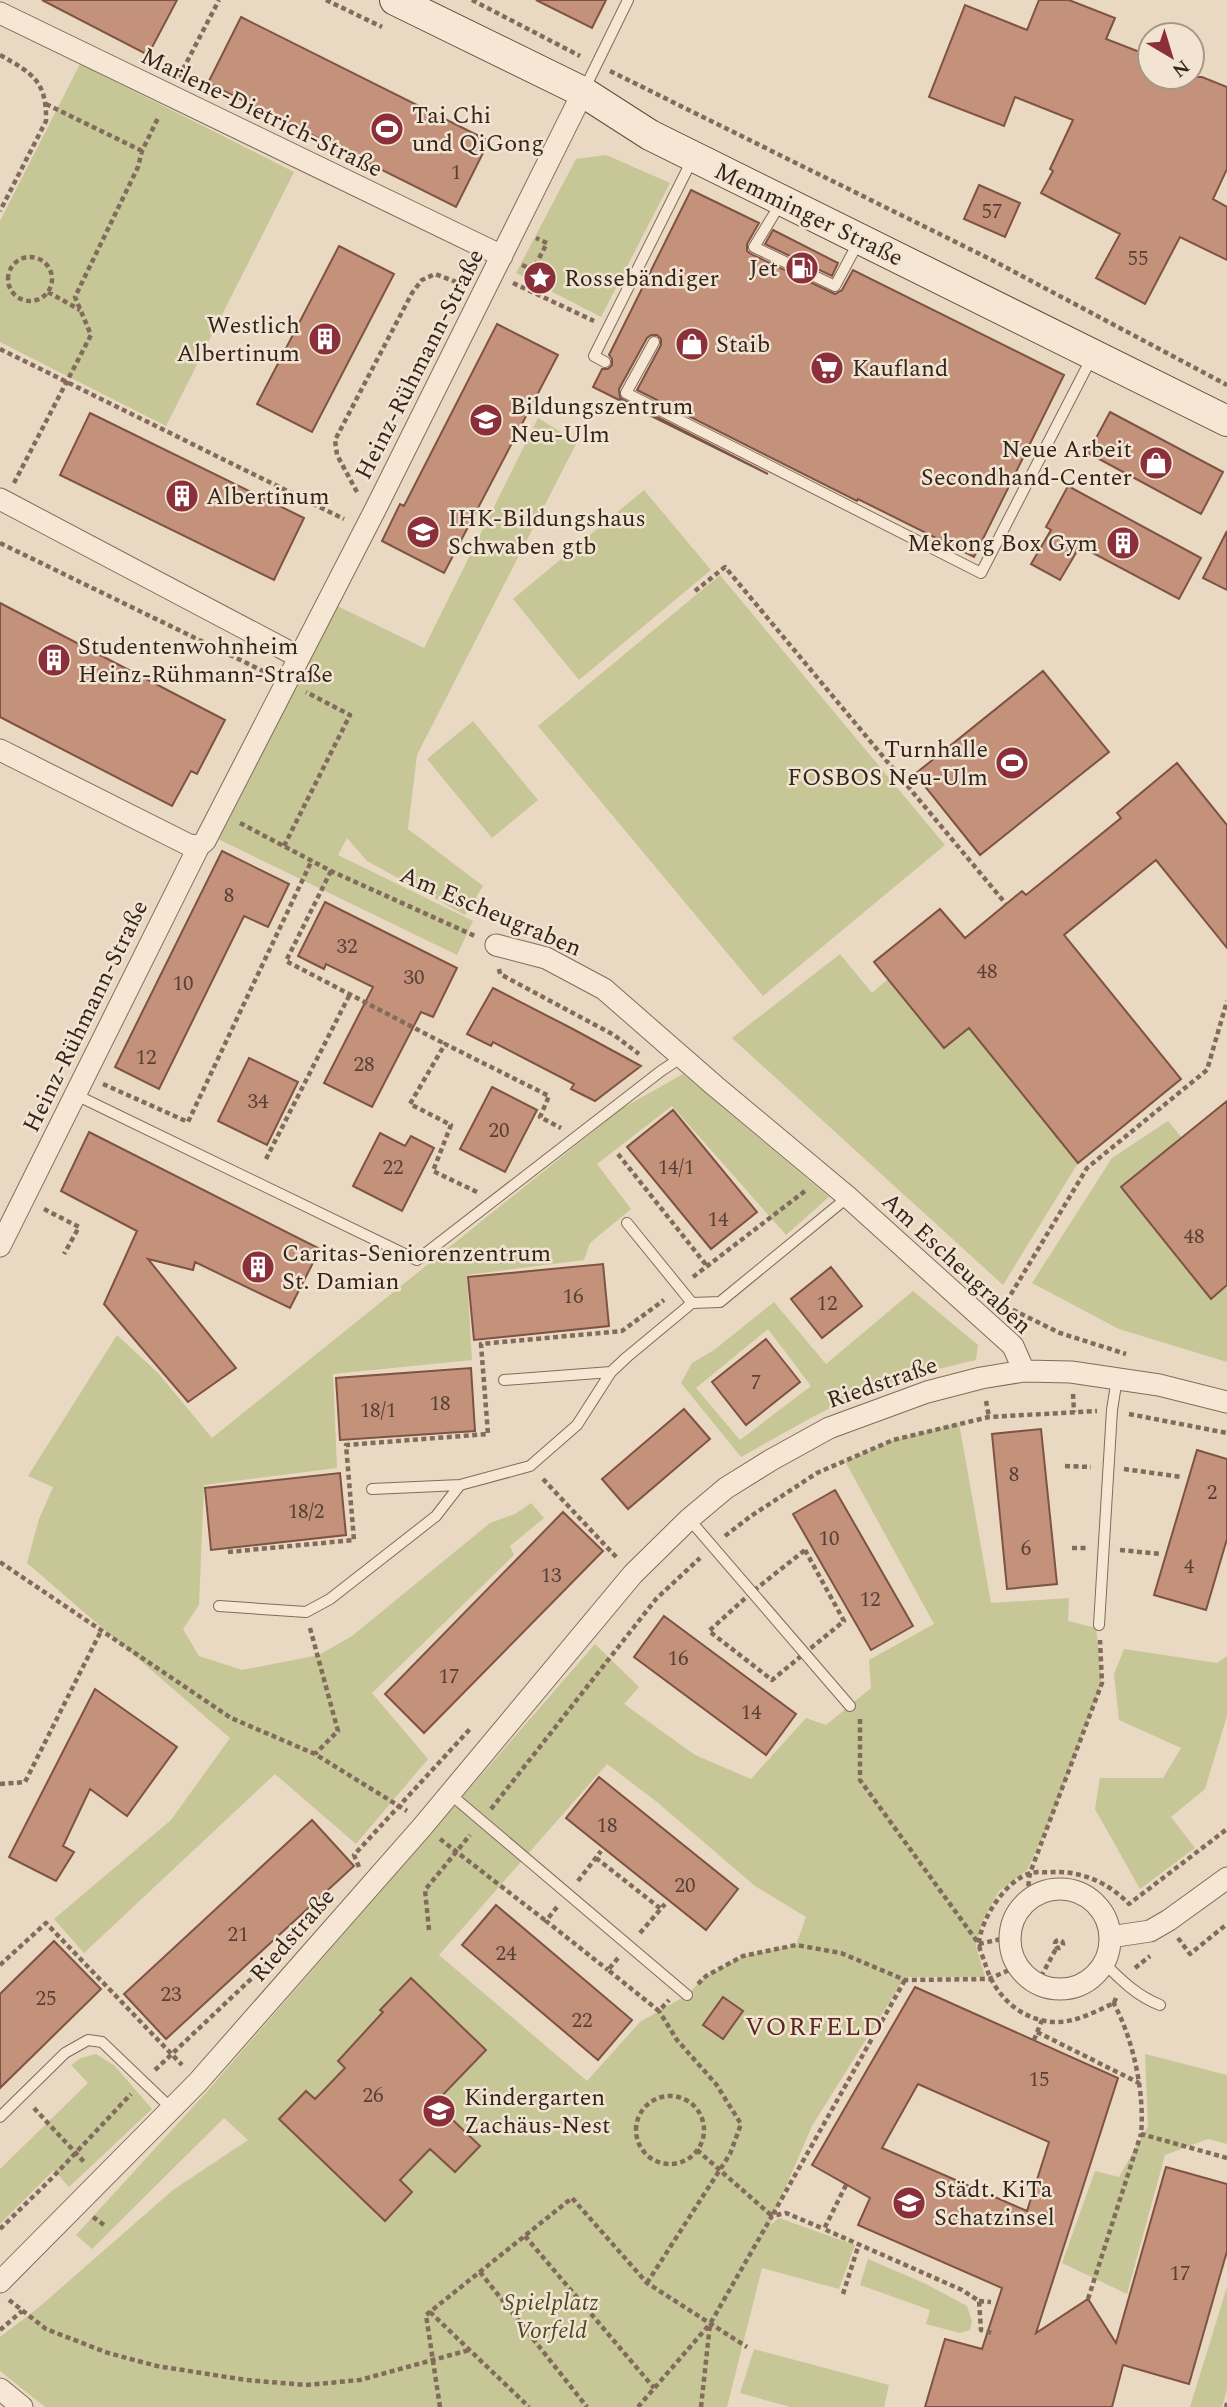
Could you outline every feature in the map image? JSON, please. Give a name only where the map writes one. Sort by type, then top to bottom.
[{"type":"main road","name":"Memminger Straße","points":[[395,0],[583,92],[650,135],[1227,421]]},
{"type":"street","name":"Marlene-Dietrich-Straße","points":[[0,13],[169,96],[498,265]]},
{"type":"street","name":"Heinz-Rühmann-Straße","points":[[0,1246],[79,1085],[484,293],[583,92]]},
{"type":"street","points":[[2,500],[299,657]]},
{"type":"street","points":[[0,750],[189,845],[211,830]]},
{"type":"street","name":"Am Escheugraben","points":[[496,945],[546,958],[604,989],[842,1203],[1013,1346],[1024,1371]]},
{"type":"street","name":"Riedstraße","points":[[0,2282],[173,2110],[423,1826],[633,1574],[689,1519],[726,1488],[829,1428],[926,1392],[981,1378],[1024,1371],[1071,1372],[1179,1389],[1227,1402]]},
{"type":"street","points":[[1110,1937],[1150,1931],[1227,1878]]},
{"type":"street","points":[[1055,1889],[1072,1890],[1087,1896],[1099,1907],[1107,1921],[1110,1937],[1109,1950],[1097,1971],[1070,1988],[1059,1989],[1037,1984],[1018,1966],[1010,1937],[1018,1912],[1026,1903],[1055,1889]]},
{"type":"street","points":[[0,2389],[22,2407]]},
{"type":"lane","points":[[583,92],[628,0]]},
{"type":"lane","points":[[605,362],[594,356],[694,157]]},
{"type":"lane","points":[[782,201],[754,247],[835,286],[860,239]]},
{"type":"lane","points":[[653,342],[626,393],[981,573],[1093,355]]},
{"type":"lane","points":[[79,1085],[417,1260],[682,1057]]},
{"type":"lane","points":[[372,1489],[460,1485],[530,1466],[577,1425],[611,1372],[692,1303],[719,1302],[842,1203]]},
{"type":"lane","points":[[627,1223],[692,1303]]},
{"type":"lane","points":[[503,1380],[611,1372]]},
{"type":"lane","points":[[1099,1625],[1112,1410],[1118,1378]]},
{"type":"lane","points":[[219,1606],[306,1612],[330,1599],[436,1516],[460,1485]]},
{"type":"lane","points":[[689,1519],[850,1706]]},
{"type":"lane","points":[[450,1794],[687,1995]]},
{"type":"lane","points":[[1097,1971],[1122,1982],[1160,2005]]},
{"type":"lane","points":[[0,2117],[65,2053],[88,2040],[102,2042],[173,2110]]},
{"type":"path","points":[[169,96],[219,0]]},
{"type":"path","points":[[472,0],[992,260],[1227,385]]},
{"type":"path","points":[[0,55],[27,70],[36,79],[44,92],[46,104],[46,121],[0,211]]},
{"type":"path","points":[[46,104],[142,151]]},
{"type":"path","points":[[2,500],[91,335],[75,297],[138,167],[151,131]]},
{"type":"path","points":[[30,257],[43,261],[53,279],[48,292],[43,298],[28,302],[14,295],[8,281],[12,266],[17,261],[30,257]]},
{"type":"path","points":[[498,265],[607,327]]},
{"type":"path","points":[[360,498],[337,455],[335,440],[412,293],[422,280],[435,274],[484,293]]},
{"type":"path","points":[[48,292],[81,310]]},
{"type":"path","points":[[0,349],[347,520]]},
{"type":"path","points":[[0,543],[350,715],[284,846]]},
{"type":"path","points":[[695,591],[724,567],[1006,904]]},
{"type":"path","name":"Am Escheugraben","points":[[211,830],[284,846],[331,871],[496,945]]},
{"type":"path","points":[[79,1085],[188,1122],[312,860]]},
{"type":"path","points":[[331,871],[286,961],[549,1096],[540,1117],[576,1136]]},
{"type":"path","points":[[496,945],[500,974],[614,1035],[661,1071]]},
{"type":"path","points":[[267,1159],[350,995]]},
{"type":"path","points":[[1007,1299],[1087,1168],[1207,1070],[1227,1001]]},
{"type":"path","points":[[445,1044],[410,1104],[451,1125],[433,1171],[494,1199]]},
{"type":"path","points":[[618,1154],[707,1266]]},
{"type":"path","points":[[798,1180],[842,1203]]},
{"type":"path","points":[[24,1199],[79,1227],[64,1254]]},
{"type":"path","points":[[1004,1305],[1060,1333],[1138,1358]]},
{"type":"path","points":[[530,1466],[656,1599]]},
{"type":"path","points":[[709,1631],[805,1550]]},
{"type":"path","points":[[0,1562],[231,1718],[314,1754],[399,1805],[546,1921]]},
{"type":"path","points":[[306,1612],[338,1731],[314,1754]]},
{"type":"path","points":[[1026,1903],[1030,1873],[1102,1683],[1099,1625]]},
{"type":"path","points":[[0,1784],[25,1782],[101,1631]]},
{"type":"path","points":[[850,1706],[861,1721],[860,1780],[979,1944],[1010,1937]]},
{"type":"path","points":[[363,1874],[354,1855],[474,1725]]},
{"type":"path","points":[[596,1858],[661,1909]]},
{"type":"path","points":[[0,1965],[46,1923],[198,2082]]},
{"type":"path","points":[[687,1995],[706,1976],[743,1956],[796,1945],[841,1953],[905,1980],[989,1979],[1018,1966]]},
{"type":"path","points":[[1037,1984],[1057,1947]]},
{"type":"path","points":[[0,2229],[143,2082],[272,1959]]},
{"type":"path","points":[[1088,2299],[1140,2134],[1143,2114],[1140,2083],[1122,2019],[1097,1971]]},
{"type":"path","points":[[638,2407],[710,2324],[905,1980]]},
{"type":"path","points":[[646,2283],[730,2154],[741,2124],[716,2084],[677,2040],[659,2011]]},
{"type":"path","points":[[1034,2040],[1042,2020]]},
{"type":"path","points":[[1037,2032],[1140,2083]]},
{"type":"path","points":[[22,2095],[91,2169]]},
{"type":"path","points":[[669,2095],[687,2100],[695,2106],[704,2123],[704,2133],[697,2150],[691,2157],[674,2164],[665,2164],[649,2157],[638,2142],[636,2133],[643,2107],[669,2095]]},
{"type":"path","points":[[1140,2134],[1227,2158]]},
{"type":"path","points":[[697,2150],[772,2216]]},
{"type":"path","points":[[824,2229],[846,2185]]},
{"type":"path","points":[[440,2407],[426,2315],[572,2198],[646,2283],[747,2347]]},
{"type":"path","points":[[772,2216],[786,2213],[962,2290],[979,2301],[991,2302]]},
{"type":"path","points":[[525,2236],[654,2388]]},
{"type":"path","points":[[843,2294],[859,2244]]},
{"type":"path","points":[[480,2272],[587,2407]]},
{"type":"path","points":[[979,2301],[981,2330],[992,2333]]},
{"type":"path","points":[[0,2330],[22,2311],[46,2329],[108,2353],[157,2367],[246,2380],[306,2385],[359,2380],[469,2350]]},
{"type":"path","points":[[430,2312],[529,2407]]},
{"type":"path","points":[[701,2407],[710,2324]]},
{"type":"green space","points":[[80,64],[294,172],[166,426],[0,342],[0,221]]},
{"type":"green space","points":[[606,155],[670,183],[601,317],[516,273],[576,159]]},
{"type":"green space","points":[[538,418],[577,442],[417,755],[408,829],[483,886],[465,915],[367,861],[347,838],[338,855],[473,921],[457,955],[214,837],[329,602],[424,648]]},
{"type":"green space","points":[[644,490],[711,570],[579,680],[513,599]]},
{"type":"green space","points":[[720,575],[945,845],[763,996],[538,726]]},
{"type":"green space","points":[[473,721],[538,800],[492,838],[427,759]]},
{"type":"green space","points":[[840,954],[872,993],[888,979],[969,1028],[1078,1163],[1003,1285],[732,1038]]},
{"type":"green space","points":[[683,1074],[829,1197],[786,1235],[672,1106],[597,1164],[631,1209],[590,1243],[584,1260],[467,1275],[472,1360],[333,1374],[337,1468],[204,1485],[199,1605],[183,1629],[199,1656],[242,1670],[319,1655],[352,1636],[490,1523],[515,1514],[531,1503],[544,1518],[510,1546],[514,1555],[372,1693],[428,1759],[356,1844],[275,1774],[84,1953],[54,1919],[171,1820],[230,1738],[27,1563],[39,1519],[53,1487],[28,1476],[117,1335],[158,1373],[212,1438],[621,1109]]},
{"type":"green space","points":[[1168,1121],[1182,1138],[1121,1187],[1211,1298],[1227,1285],[1227,1362],[1119,1329],[1032,1283],[1112,1158]]},
{"type":"green space","points":[[913,1291],[978,1345],[976,1360],[902,1379],[849,1399],[741,1457],[681,1383],[692,1363],[714,1350],[774,1302],[826,1364]],"holes":[[[768,1329],[811,1386],[740,1440],[696,1388]]]},
{"type":"green space","name":"Spielplatz Vorfeld","points":[[959,1423],[991,1603],[1069,1598],[1068,1621],[1096,1628],[1102,1683],[1052,1817],[1027,1870],[999,1891],[982,1922],[976,1946],[985,1977],[905,1977],[812,2126],[769,2226],[779,2218],[855,2245],[839,2289],[762,2268],[727,2407],[45,2407],[0,2371],[0,2337],[38,2308],[173,2190],[248,2140],[224,2118],[92,2249],[76,2235],[203,2096],[595,1644],[639,1687],[624,1704],[695,1755],[751,1779],[806,1718],[826,1725],[871,1688],[869,1660],[934,1624],[845,1461],[893,1440]],"holes":[[[607,1764],[657,1802],[755,1886],[806,1917],[796,1945],[743,1956],[706,1976],[687,1995],[640,2022],[587,2081],[439,1955]]]},
{"type":"green space","points":[[1124,1649],[1217,1663],[1227,1656],[1227,1716],[1205,1789],[1171,1817],[1195,1848],[1140,1889],[1095,1809],[1100,1778],[1163,1778],[1181,1748],[1119,1720],[1114,1674]]},
{"type":"green space","points":[[96,2054],[115,2066],[152,2109],[69,2187],[54,2170],[0,2224],[0,2169],[88,2083],[71,2065],[81,2058]]},
{"type":"green space","points":[[1145,2054],[1227,2075],[1227,2144],[1208,2139],[1165,2155],[1127,2294],[1062,2263],[1095,2171],[1119,2177],[1148,2126]]},
{"type":"green space","points":[[868,2259],[926,2284],[967,2306],[972,2321],[970,2330],[960,2333],[926,2324],[930,2310],[860,2285]]},
{"type":"green space","points":[[1227,2287],[1227,2389],[1222,2407],[1190,2407]]},
{"type":"green space","points":[[754,2349],[889,2385],[884,2407],[790,2407],[740,2393]]},
{"type":"building","points":[[42,0],[177,0],[148,55]]},
{"type":"building","points":[[536,0],[606,0],[592,28]]},
{"type":"building","points":[[1039,0],[1069,0],[1115,18],[1106,39],[1136,51],[1136,91],[1206,91],[1206,79],[1227,87],[1227,169],[1213,199],[1227,207],[1227,260],[1180,237],[1145,304],[1096,278],[1120,234],[1041,193],[1053,171],[1050,169],[1073,120],[1015,97],[1004,126],[929,97],[965,5],[1027,30]]},
{"type":"building","points":[[241,17],[489,141],[456,207],[208,83]]},
{"type":"building","points":[[979,185],[1020,203],[1005,237],[964,219]]},
{"type":"building","name":"Kaufland","points":[[691,190],[759,223],[747,244],[747,251],[751,254],[835,294],[842,290],[853,270],[1064,375],[974,557],[637,390],[661,345],[661,339],[657,335],[647,338],[619,389],[620,398],[768,474],[593,387],[602,369],[608,369],[612,365],[609,355]]},
{"type":"building","points":[[773,230],[838,263],[832,276],[765,244]]},
{"type":"building","name":"Westlich Albertinum","points":[[339,246],[394,274],[312,432],[257,404]]},
{"type":"building","name":"Bildungszentrum Neu-Ulm","points":[[497,324],[558,355],[444,573],[382,541],[400,504],[404,506]]},
{"type":"building","name":"Neue Arbeit Secondhand-Center","points":[[1110,412],[1223,472],[1201,514],[1088,453]]},
{"type":"building","name":"Albertinum","points":[[90,413],[304,518],[274,580],[60,475]]},
{"type":"building","name":"Mekong Box Gym","points":[[1068,486],[1201,558],[1179,599],[1080,546],[1060,580],[1031,564],[1051,530],[1046,527]]},
{"type":"building","points":[[1227,531],[1227,590],[1203,578]]},
{"type":"building","name":"Studentenwohnheim Heinz-Rühmann-Straße","points":[[0,603],[225,720],[197,774],[191,771],[172,806],[0,717]]},
{"type":"building","name":"Turnhalle FOSBOS Neu-Ulm","points":[[1043,671],[1109,752],[980,855],[915,774]]},
{"type":"building","points":[[1177,763],[1227,825],[1227,948],[1156,860],[1064,935],[1181,1079],[1078,1163],[969,1028],[944,1048],[874,962],[940,909],[965,938],[1022,891],[1026,895],[1121,818],[1117,813]]},
{"type":"building","points":[[222,851],[289,884],[268,927],[244,916],[159,1089],[115,1067]]},
{"type":"building","points":[[325,902],[457,968],[433,1017],[421,1012],[372,1107],[324,1083],[373,987],[326,964],[324,969],[298,956]]},
{"type":"building","points":[[493,988],[641,1066],[595,1101],[571,1089],[574,1084],[493,1042],[491,1046],[467,1034]]},
{"type":"building","points":[[249,1058],[298,1082],[267,1145],[218,1121]]},
{"type":"building","points":[[492,1087],[537,1110],[505,1172],[460,1149]]},
{"type":"building","points":[[1227,1101],[1227,1285],[1211,1299],[1121,1187]]},
{"type":"building","points":[[673,1110],[757,1212],[711,1249],[627,1147]]},
{"type":"building","name":"Caritas-Seniorenzentrum St. Damian","points":[[89,1132],[320,1249],[290,1308],[195,1262],[193,1270],[148,1259],[236,1368],[188,1402],[104,1304],[137,1231],[61,1191]]},
{"type":"building","points":[[380,1133],[405,1146],[411,1136],[434,1148],[402,1211],[353,1186]]},
{"type":"building","points":[[603,1264],[609,1326],[474,1340],[468,1277]]},
{"type":"building","points":[[831,1267],[862,1306],[822,1338],[791,1299]]},
{"type":"building","points":[[766,1339],[800,1382],[746,1425],[712,1382]]},
{"type":"building","points":[[471,1368],[475,1431],[340,1440],[336,1378]]},
{"type":"building","points":[[684,1409],[710,1439],[628,1509],[602,1479]]},
{"type":"building","points":[[1041,1429],[1057,1584],[1007,1589],[992,1434]]},
{"type":"building","points":[[1197,1450],[1227,1459],[1227,1539],[1206,1610],[1154,1595]]},
{"type":"building","points":[[340,1473],[346,1535],[211,1550],[205,1488]]},
{"type":"building","points":[[835,1490],[913,1626],[871,1650],[793,1514]]},
{"type":"building","points":[[563,1512],[603,1551],[424,1733],[385,1694]]},
{"type":"building","points":[[664,1616],[796,1714],[766,1755],[634,1657]]},
{"type":"building","points":[[95,1689],[177,1747],[127,1816],[90,1789],[63,1846],[74,1852],[56,1881],[9,1857]]},
{"type":"building","points":[[599,1777],[738,1889],[706,1930],[566,1818]]},
{"type":"building","points":[[312,1820],[354,1866],[166,2039],[124,1994]]},
{"type":"building","points":[[496,1905],[632,2020],[598,2060],[462,1945]]},
{"type":"building","points":[[54,1941],[101,1989],[0,2088],[0,1994]]},
{"type":"building","points":[[411,1978],[486,2050],[435,2103],[480,2146],[455,2172],[430,2149],[400,2180],[412,2192],[385,2221],[279,2119],[306,2091],[315,2099],[345,2068],[338,2061],[383,2012],[380,2010]]},
{"type":"building","points":[[915,1987],[1118,2078],[1036,2333],[1088,2299],[1116,2343],[1166,2167],[1227,2184],[1227,2251],[1189,2384],[1123,2365],[1112,2407],[925,2407],[945,2339],[982,2349],[1002,2288],[858,2225],[870,2198],[812,2165]],"holes":[[[918,2084],[1049,2142],[1027,2211],[882,2148]]]},
{"type":"building","points":[[723,1997],[743,2011],[723,2039],[703,2025]]},
{"type":"place","name":"Tai Chi und QiGong","points":[[387,129]]},
{"type":"place","name":"Jet","points":[[802,268]]},
{"type":"place","name":"Rossebändiger","points":[[540,278]]},
{"type":"place","name":"Westlich Albertinum","points":[[325,339]]},
{"type":"place","name":"Staib","points":[[692,344]]},
{"type":"place","name":"Kaufland","points":[[827,368]]},
{"type":"place","name":"Bildungszentrum Neu-Ulm","points":[[486,420]]},
{"type":"place","name":"Neue Arbeit Secondhand-Center","points":[[1156,463]]},
{"type":"place","name":"Albertinum","points":[[182,496]]},
{"type":"place","name":"IHK-Bildungshaus Schwaben gtb","points":[[423,532]]},
{"type":"place","name":"Mekong Box Gym","points":[[1123,543]]},
{"type":"place","name":"Studentenwohnheim Heinz-Rühmann-Straße","points":[[54,660]]},
{"type":"place","name":"Turnhalle FOSBOS Neu-Ulm","points":[[1012,763]]},
{"type":"place","name":"Caritas-Seniorenzentrum St. Damian","points":[[258,1267]]},
{"type":"place","name":"Kindergarten Zachäus-Nest","points":[[439,2111]]},
{"type":"place","name":"Städt. KiTa Schatzinsel","points":[[909,2203]]},
{"type":"district","name":"VORFELD","points":[[815,2026]]}]
